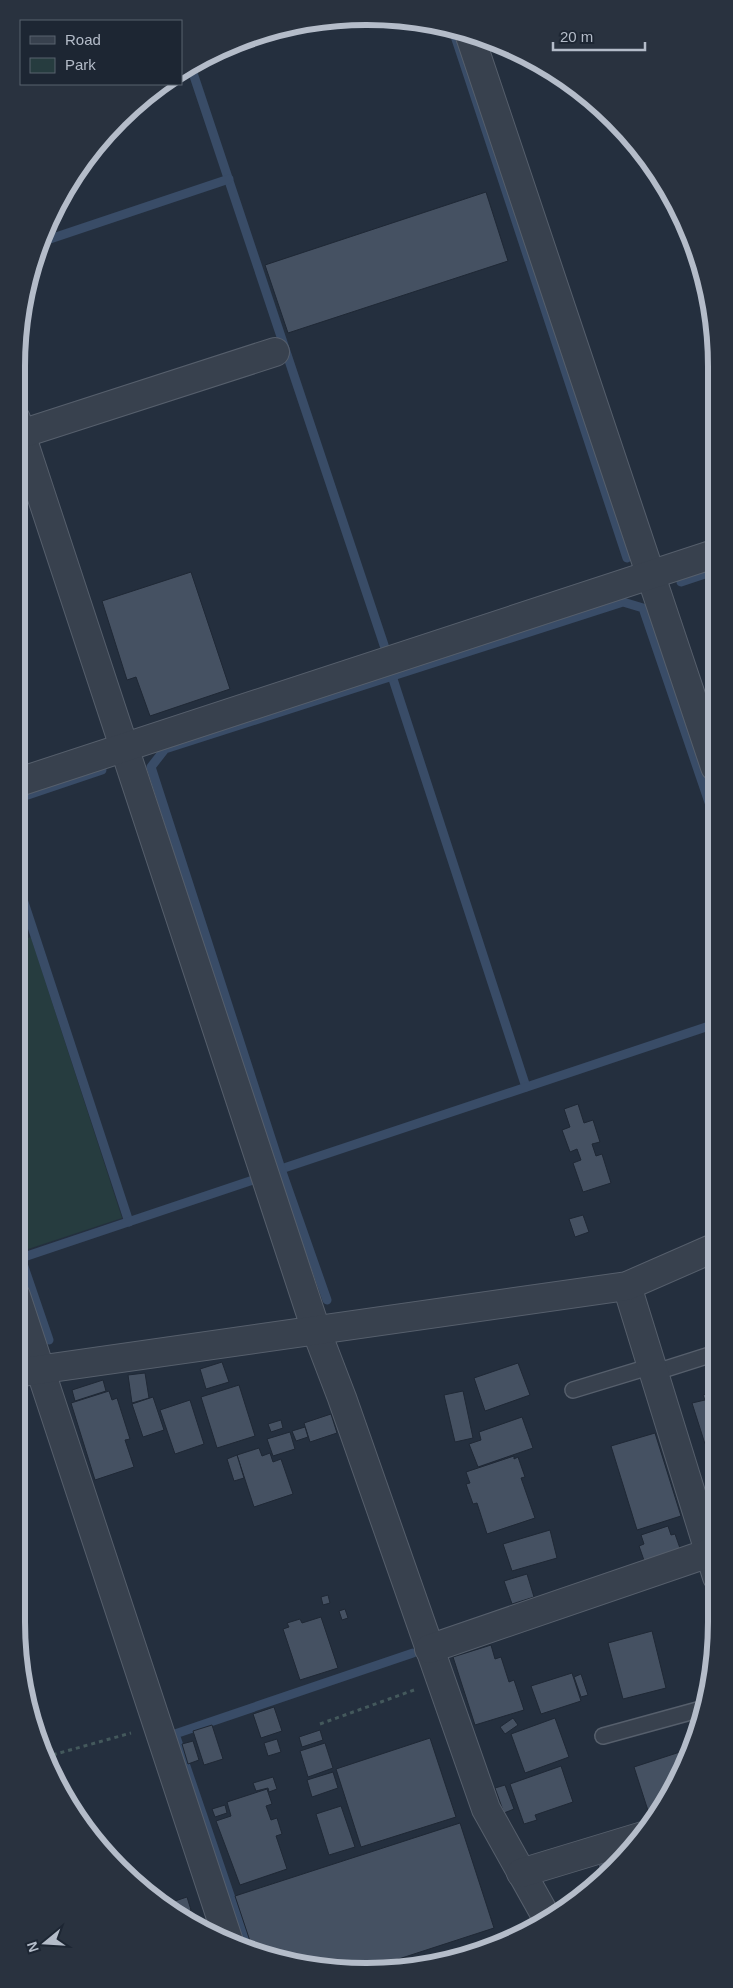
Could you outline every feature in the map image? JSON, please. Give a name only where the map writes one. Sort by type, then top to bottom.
[{"type":"street","points":[[472,42],[708,746]]},
{"type":"street","points":[[25,424],[275,352]]},
{"type":"street","points":[[25,444],[316,1330],[342,1398],[486,1808],[544,1913]]},
{"type":"street","points":[[25,780],[708,556]]},
{"type":"street","points":[[28,1371],[627,1286],[708,1251]]},
{"type":"street","points":[[627,1286],[708,1549]]},
{"type":"street","points":[[25,1352],[28,1371],[158,1726],[226,1933]]},
{"type":"street","points":[[429,1649],[708,1566]]},
{"type":"street","points":[[521,1873],[628,1841]]},
{"type":"lane","points":[[573,1390],[708,1355]]},
{"type":"lane","points":[[604,1736],[696,1711]]},
{"type":"path","points":[[320,1724],[440,1680]]},
{"type":"path","points":[[52,1755],[158,1726]]},
{"type":"green space","points":[[31,937],[122,1218],[25,1250],[25,939]]},
{"type":"building","points":[[486,192],[508,261],[288,333],[265,265]]},
{"type":"building","points":[[191,572],[230,689],[150,716],[136,677],[127,680],[102,601]]},
{"type":"building","points":[[578,1104],[584,1123],[593,1120],[600,1142],[592,1144],[596,1156],[602,1154],[611,1183],[583,1192],[573,1163],[581,1160],[577,1149],[570,1152],[562,1130],[570,1127],[564,1109]]},
{"type":"building","points":[[583,1215],[589,1232],[575,1237],[569,1219]]},
{"type":"building","points":[[222,1362],[229,1382],[206,1389],[200,1369]]},
{"type":"building","points":[[518,1363],[530,1395],[485,1411],[474,1378]]},
{"type":"building","points":[[145,1373],[149,1398],[132,1403],[128,1375]]},
{"type":"building","points":[[103,1380],[106,1391],[75,1401],[72,1390]]},
{"type":"building","points":[[239,1385],[255,1436],[217,1448],[201,1397]]},
{"type":"building","points":[[109,1391],[112,1400],[117,1398],[130,1439],[125,1440],[134,1467],[95,1480],[71,1403]]},
{"type":"building","points":[[463,1391],[473,1438],[455,1442],[444,1395]]},
{"type":"building","points":[[708,1393],[708,1443],[705,1444],[692,1403],[705,1400],[703,1395]]},
{"type":"building","points":[[153,1397],[164,1430],[143,1437],[132,1404]]},
{"type":"building","points":[[190,1400],[204,1444],[175,1454],[160,1410]]},
{"type":"building","points":[[331,1414],[337,1433],[310,1442],[304,1423]]},
{"type":"building","points":[[522,1417],[533,1448],[478,1467],[469,1444],[481,1440],[479,1432]]},
{"type":"building","points":[[281,1420],[283,1428],[271,1432],[268,1424]]},
{"type":"building","points":[[305,1427],[308,1437],[296,1441],[292,1431]]},
{"type":"building","points":[[290,1432],[295,1449],[273,1456],[267,1439]]},
{"type":"building","points":[[655,1433],[681,1516],[637,1530],[611,1446]]},
{"type":"building","points":[[259,1448],[262,1456],[270,1453],[273,1462],[281,1459],[293,1494],[254,1507],[237,1455]]},
{"type":"building","points":[[237,1455],[244,1478],[234,1481],[227,1459]]},
{"type":"building","points":[[514,1456],[514,1459],[518,1457],[525,1477],[521,1478],[535,1518],[487,1534],[477,1503],[473,1504],[466,1484],[470,1483],[466,1472]]},
{"type":"building","points":[[668,1526],[671,1535],[675,1534],[682,1554],[646,1566],[639,1546],[644,1544],[641,1535]]},
{"type":"building","points":[[550,1530],[557,1558],[512,1571],[503,1544]]},
{"type":"building","points":[[527,1574],[534,1597],[512,1604],[504,1581]]},
{"type":"building","points":[[328,1595],[330,1603],[323,1605],[321,1597]]},
{"type":"building","points":[[345,1609],[348,1618],[342,1620],[339,1611]]},
{"type":"building","points":[[321,1617],[338,1668],[300,1680],[283,1629],[289,1627],[287,1623],[300,1619],[302,1623]]},
{"type":"building","points":[[652,1631],[666,1688],[623,1699],[608,1643]]},
{"type":"building","points":[[491,1645],[495,1659],[501,1657],[509,1682],[514,1680],[524,1710],[475,1725],[453,1657]]},
{"type":"building","points":[[572,1673],[581,1701],[541,1714],[531,1686]]},
{"type":"building","points":[[581,1674],[588,1695],[581,1697],[574,1677]]},
{"type":"building","points":[[274,1707],[282,1731],[261,1738],[253,1714]]},
{"type":"building","points":[[513,1718],[518,1725],[505,1734],[500,1727]]},
{"type":"building","points":[[555,1718],[569,1757],[525,1773],[511,1734]]},
{"type":"building","points":[[212,1725],[223,1759],[204,1765],[193,1731]]},
{"type":"building","points":[[320,1730],[323,1740],[302,1747],[299,1737]]},
{"type":"building","points":[[430,1738],[456,1817],[361,1847],[336,1769]]},
{"type":"building","points":[[277,1739],[281,1752],[268,1756],[264,1743]]},
{"type":"building","points":[[193,1741],[199,1760],[188,1764],[182,1744]]},
{"type":"building","points":[[325,1743],[333,1768],[308,1777],[300,1751]]},
{"type":"building","points":[[682,1751],[673,1773],[649,1813],[634,1767]]},
{"type":"building","points":[[561,1766],[573,1802],[535,1815],[537,1820],[524,1824],[510,1784]]},
{"type":"building","points":[[333,1772],[338,1788],[312,1797],[307,1780]]},
{"type":"building","points":[[273,1777],[277,1789],[269,1792],[268,1788],[256,1791],[253,1783]]},
{"type":"building","points":[[505,1785],[514,1809],[504,1813],[495,1788]]},
{"type":"building","points":[[267,1789],[272,1804],[266,1806],[271,1820],[277,1818],[282,1834],[276,1836],[287,1869],[240,1885],[216,1821],[231,1816],[227,1802]]},
{"type":"building","points":[[225,1805],[227,1813],[215,1817],[212,1809]]},
{"type":"building","points":[[341,1806],[355,1847],[329,1855],[316,1814]]},
{"type":"building","points":[[460,1823],[494,1928],[390,1962],[366,1963],[322,1960],[278,1951],[251,1943],[235,1896]]},
{"type":"building","points":[[612,1859],[600,1870],[598,1865]]},
{"type":"building","points":[[187,1897],[191,1910],[187,1911],[173,1902]]},
{"type":"waterway","points":[[455,37],[627,558]]},
{"type":"waterway","points":[[193,73],[386,651]]},
{"type":"waterway","points":[[50,239],[229,179]]},
{"type":"waterway","points":[[681,582],[708,573]]},
{"type":"waterway","points":[[327,1300],[281,1169],[151,767],[165,749],[623,602],[643,608],[708,799]]},
{"type":"waterway","points":[[392,676],[526,1087]]},
{"type":"waterway","points":[[25,796],[102,770]]},
{"type":"waterway","points":[[25,905],[129,1222]]},
{"type":"waterway","points":[[281,1169],[708,1026]]},
{"type":"waterway","points":[[25,1257],[253,1180]]},
{"type":"waterway","points":[[25,1270],[49,1340]]},
{"type":"waterway","points":[[245,1941],[175,1734],[413,1653]]}]
